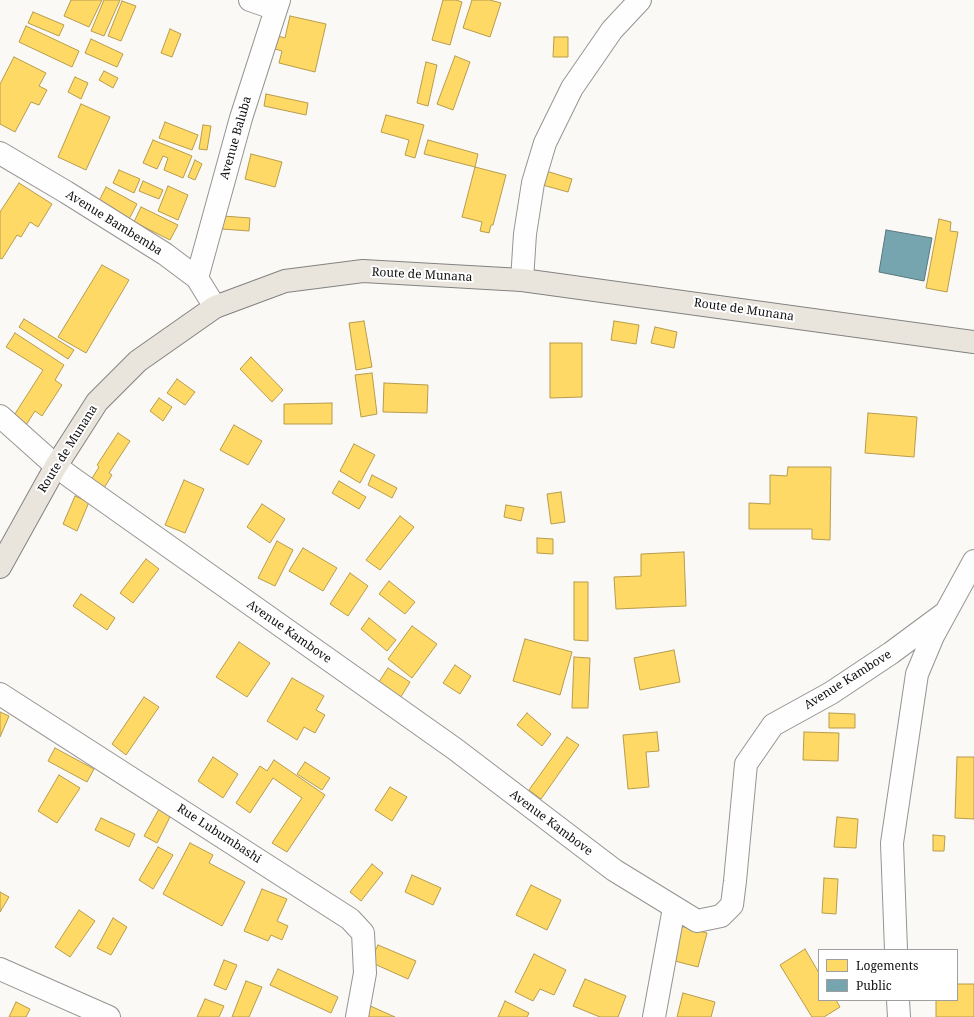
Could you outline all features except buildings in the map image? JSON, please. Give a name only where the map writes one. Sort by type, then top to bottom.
[{"type":"main road","name":"Route de Munana","points":[[1,563],[56,466],[97,402],[138,361],[215,307],[285,281],[363,271],[522,280],[974,342]]},
{"type":"street","points":[[250,0],[277,4]]},
{"type":"street","points":[[522,280],[525,234],[533,184],[545,143],[572,88],[612,30],[640,0]]},
{"type":"street","name":"Avenue Baluba","points":[[197,278],[241,118],[277,4]]},
{"type":"street","name":"Avenue Bambemba","points":[[0,153],[66,192],[145,242],[197,278],[215,307]]},
{"type":"street","name":"Avenue Kambove","points":[[0,416],[56,466],[454,749],[614,870],[674,908],[698,921],[721,916],[732,905],[746,764],[773,725],[831,693],[891,653],[945,613]]},
{"type":"street","points":[[896,949],[892,843],[909,718],[917,674],[933,636],[974,561]]},
{"type":"street","name":"Rue Lubumbashi","points":[[0,694],[350,919],[363,933],[365,973],[357,1017]]},
{"type":"street","points":[[654,1017],[674,908]]},
{"type":"street","points":[[0,969],[109,1017]]},
{"type":"street","points":[[898,1001],[899,1017]]}]
